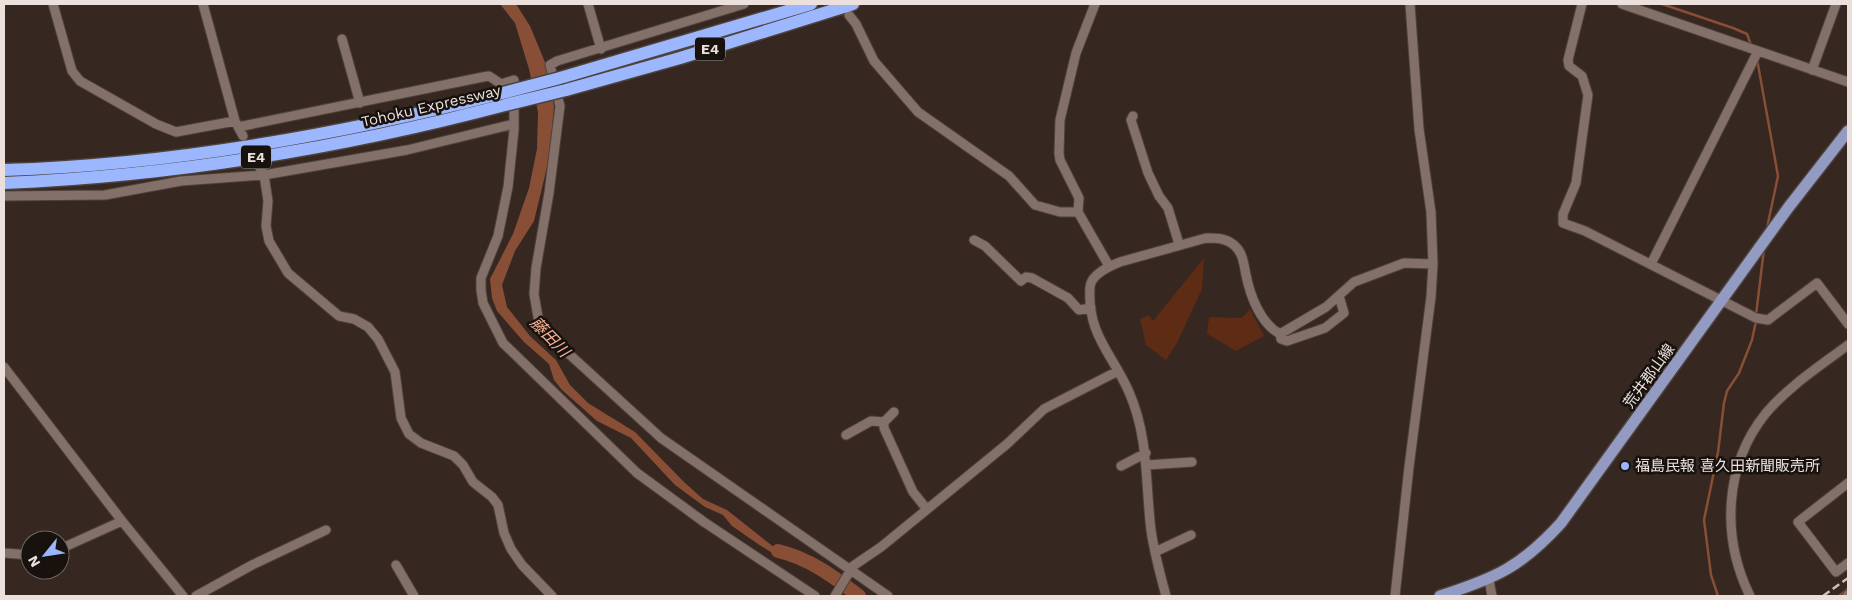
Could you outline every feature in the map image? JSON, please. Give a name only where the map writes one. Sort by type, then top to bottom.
[{"type":"highway","name":"Tohoku Expressway","points":[[4,183],[163,170],[278,154],[353,140],[505,106],[563,84],[811,4]]},
{"type":"highway","name":"Tohoku Expressway","points":[[4,170],[161,158],[274,141],[428,111],[499,94],[563,84],[697,53],[851,10]]},
{"type":"main road","name":"荒井郡山線","points":[[1440,596],[1490,580],[1520,562],[1542,544],[1561,522],[1788,208],[1848,131]]},
{"type":"street","points":[[53,4],[72,71],[80,81],[144,118],[176,132],[360,103],[489,76],[500,84],[514,80],[514,124],[510,170],[498,236],[482,278],[480,290],[483,303],[503,343],[637,473],[704,522],[815,596]]},
{"type":"street","points":[[203,4],[236,124],[243,136]]},
{"type":"street","points":[[588,4],[601,49]]},
{"type":"street","points":[[744,4],[557,61],[550,65],[560,106],[549,193],[536,268],[534,294],[541,325],[620,403],[661,438],[757,507],[888,596]]},
{"type":"street","points":[[1095,4],[1076,52],[1060,120],[1060,160],[1079,198],[1078,212],[1109,266]]},
{"type":"street","points":[[1395,596],[1410,457],[1431,297],[1433,264],[1431,212],[1419,130],[1410,4]]},
{"type":"street","points":[[1582,4],[1568,60],[1569,66],[1582,76],[1588,95],[1576,183],[1562,220],[1563,223],[1585,231],[1756,318],[1768,320],[1817,283],[1848,324]]},
{"type":"street","points":[[1622,4],[1848,82]]},
{"type":"street","points":[[1812,70],[1836,4]]},
{"type":"street","points":[[851,10],[874,62],[918,112],[1009,176],[1036,204],[1060,212],[1078,212]]},
{"type":"street","points":[[342,39],[360,103]]},
{"type":"street","points":[[1651,264],[1758,51]]},
{"type":"street","points":[[1133,116],[1131,120],[1148,173],[1159,196],[1168,208],[1180,244]]},
{"type":"street","points":[[4,196],[105,194],[181,181],[264,176],[407,150],[514,124]]},
{"type":"street","points":[[259,166],[264,176],[268,201],[266,226],[269,240],[288,273],[339,316],[363,324],[378,339],[395,372],[401,418],[409,434],[421,443],[454,456],[478,488],[495,500],[504,533],[511,549],[522,565],[552,596]]},
{"type":"street","points":[[1166,596],[1154,552],[1146,453],[1137,411],[1118,371],[1099,341],[1091,308],[1090,284],[1109,266],[1180,244],[1206,238],[1218,238],[1235,246],[1240,254],[1256,304],[1268,322],[1280,334],[1281,339],[1287,341],[1325,328],[1344,314],[1344,308],[1338,296]]},
{"type":"street","points":[[974,240],[985,246],[1021,282],[1026,277],[1032,278],[1068,298],[1079,310],[1091,308]]},
{"type":"street","points":[[1280,334],[1326,307],[1354,282],[1404,263],[1433,264]]},
{"type":"street","points":[[1750,596],[1740,572],[1732,538],[1732,495],[1744,450],[1766,413],[1788,390],[1848,345]]},
{"type":"street","points":[[4,368],[122,521],[183,596]]},
{"type":"street","points":[[835,596],[851,570],[1007,444],[1044,409],[1118,371]]},
{"type":"street","points":[[894,412],[884,422],[884,428],[913,492],[926,508]]},
{"type":"street","points":[[846,435],[872,421],[884,422]]},
{"type":"street","points":[[1121,466],[1146,453]]},
{"type":"street","points":[[1147,465],[1192,462]]},
{"type":"street","points":[[1848,483],[1798,522],[1836,572],[1848,563]]},
{"type":"street","points":[[70,544],[122,521]]},
{"type":"street","points":[[196,596],[252,565],[326,530]]},
{"type":"street","points":[[1154,552],[1191,535]]},
{"type":"street","points":[[4,553],[20,555]]},
{"type":"street","points":[[396,565],[414,596]]},
{"type":"street","points":[[1490,580],[1492,596]]},
{"type":"shaded area","points":[[500,4],[516,4],[530,26],[547,67],[554,106],[550,155],[534,221],[515,251],[502,285],[507,307],[530,336],[556,360],[570,385],[588,403],[635,432],[703,499],[727,510],[775,548],[792,550],[797,555],[787,557],[774,554],[732,526],[723,515],[705,507],[675,485],[631,438],[597,421],[562,390],[554,380],[549,364],[524,342],[497,311],[492,298],[490,279],[513,234],[529,188],[537,149],[538,112],[529,69],[515,23]]},
{"type":"shaded area","points":[[1204,258],[1202,289],[1177,343],[1166,360],[1146,345],[1140,319],[1149,315],[1153,321]]},
{"type":"shaded area","points":[[1250,309],[1264,336],[1236,351],[1207,334],[1209,317],[1242,318]]},
{"type":"waterway","points":[[1662,4],[1747,34],[1751,45]]},
{"type":"waterway","points":[[1757,59],[1778,176],[1767,228]]},
{"type":"waterway","points":[[1756,315],[1764,249]]},
{"type":"waterway","points":[[1718,596],[1711,575],[1704,520],[1718,452],[1727,391],[1739,373],[1752,340],[1756,321]]},
{"type":"waterway","name":"藤田川","points":[[778,551],[811,563],[859,596]]},
{"type":"waterway","points":[[1839,596],[1848,589]]},
{"type":"railway","points":[[1823,596],[1848,578]]},
{"type":"place","name":"福島民報 喜久田新聞販売所","points":[[1625,466]]}]
